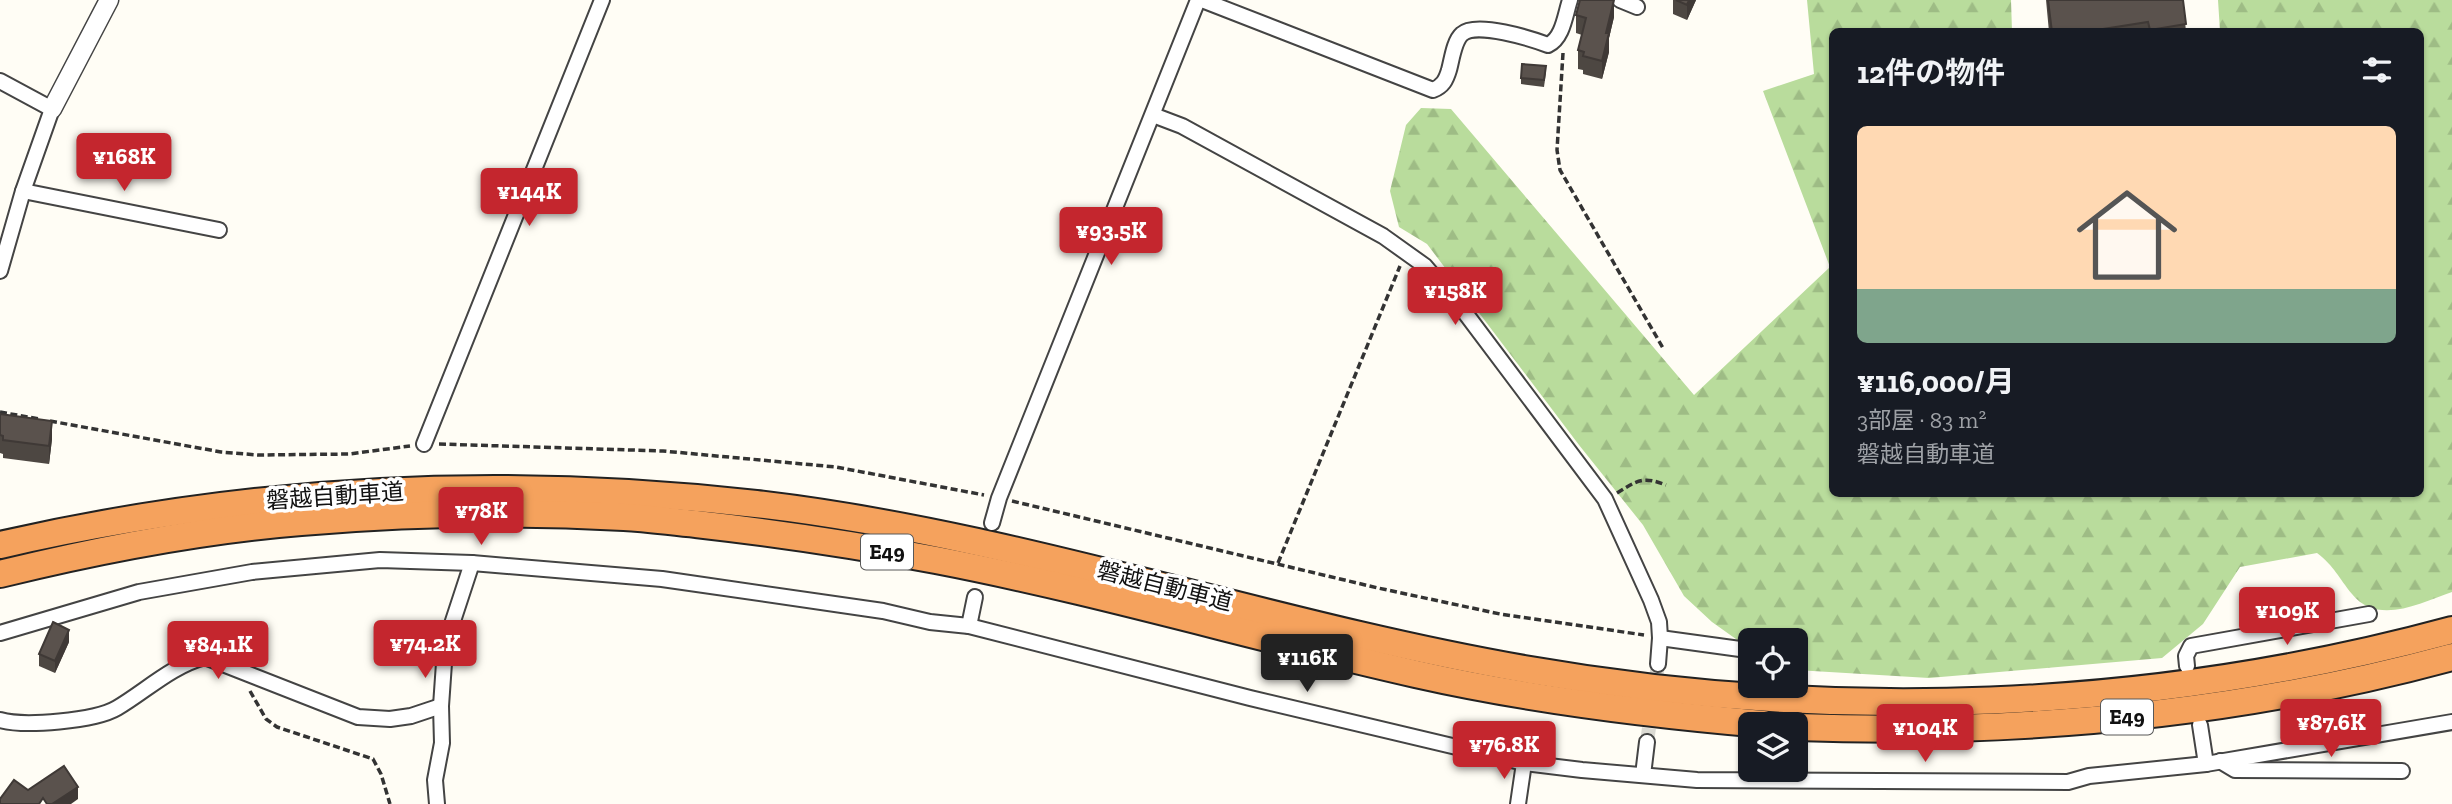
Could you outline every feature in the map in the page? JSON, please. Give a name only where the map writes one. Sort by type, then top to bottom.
[{"type":"highway","name":"磐越自動車道","points":[[0,545],[62,530],[181,510],[299,496],[440,489],[531,488],[629,492],[759,504],[951,537],[1326,626],[1524,669],[1643,687],[1781,701],[1975,701],[2119,693],[2344,657],[2452,630]]},
{"type":"highway","name":"磐越自動車道","points":[[0,574],[69,557],[186,537],[299,522],[444,515],[627,517],[757,531],[939,561],[1420,675],[1517,695],[1639,713],[1738,722]]},
{"type":"highway","name":"E49","points":[[1808,727],[1875,730],[2122,718],[2354,681],[2452,657]]},
{"type":"street","points":[[0,271],[23,191],[52,108],[109,0]]},
{"type":"street","points":[[424,444],[602,0]]},
{"type":"street","points":[[992,523],[999,498],[1200,0],[1433,90],[1445,82],[1458,39],[1463,33],[1468,30],[1493,31],[1548,45],[1556,39],[1570,0]]},
{"type":"street","points":[[1620,0],[1637,7]]},
{"type":"street","points":[[0,81],[52,108]]},
{"type":"street","points":[[1153,115],[1182,126],[1383,236],[1425,266],[1466,314],[1605,499],[1651,600],[1660,638],[1658,664]]},
{"type":"street","points":[[23,191],[219,230]]},
{"type":"street","points":[[0,632],[139,592],[252,572],[380,560],[472,563],[662,579],[969,626],[1250,698],[1524,763],[1697,780],[2068,782],[2089,776],[2213,763],[2452,722]]},
{"type":"street","points":[[437,804],[435,780],[442,743],[441,706],[447,645],[472,563]]},
{"type":"street","points":[[969,626],[975,597]]},
{"type":"street","points":[[2187,666],[2186,656],[2191,646],[2369,614]]},
{"type":"street","points":[[1660,638],[1738,649]]},
{"type":"street","points":[[0,720],[20,724],[98,717],[114,710],[174,670],[205,657],[358,717],[390,719],[411,716],[441,706]]},
{"type":"street","points":[[2200,725],[2213,763]]},
{"type":"street","points":[[1643,775],[1647,742]]},
{"type":"street","points":[[1518,804],[1524,763]]},
{"type":"street","points":[[2213,763],[2235,770],[2402,771]]},
{"type":"path","points":[[1556,39],[1563,52],[1557,150],[1560,170],[1663,348]]},
{"type":"path","points":[[1278,564],[1406,251]]},
{"type":"path","points":[[0,412],[184,446],[245,454],[349,454],[388,451],[424,444],[481,443],[663,451],[836,467],[999,498],[1500,614],[1660,638]]},
{"type":"path","points":[[1605,499],[1632,484],[1649,479],[1666,485]]},
{"type":"path","points":[[244,673],[249,690],[266,719],[277,727],[373,759],[381,774],[390,804]]},
{"type":"green space","points":[[1807,0],[2011,0],[2012,28],[1829,28],[1829,264],[1763,91],[1814,74]]},
{"type":"green space","points":[[2218,0],[2452,0],[2452,592],[2400,609],[2374,609],[2362,604],[2317,553],[2240,567],[2203,624],[2162,658],[1929,678],[1808,671],[1808,628],[1738,628],[1738,640],[1712,622],[1684,596],[1643,525],[1427,244],[1399,227],[1390,191],[1406,125],[1421,108],[1451,109],[1694,395],[1829,268],[1829,497],[2424,497],[2424,28],[2220,28]]},
{"type":"building","points":[[1580,0],[1614,0],[1602,61],[1583,56],[1584,52],[1578,50],[1586,18],[1576,15]]},
{"type":"building","points":[[1676,0],[1689,0],[1687,5]]},
{"type":"building","points":[[2048,0],[2183,0],[2186,24],[2162,28],[2150,28],[2148,22],[2110,28],[2052,28]]},
{"type":"building","points":[[1522,64],[1546,66],[1544,80],[1521,78]]},
{"type":"building","points":[[0,414],[52,421],[49,446],[3,440],[0,435]]},
{"type":"building","points":[[53,622],[69,630],[55,661],[39,654]]},
{"type":"building","points":[[64,766],[78,787],[52,804],[47,804],[43,798],[39,804],[0,804],[0,799],[14,780],[28,790]]},
{"type":"tunnel","points":[[1647,742],[1658,664]]}]
